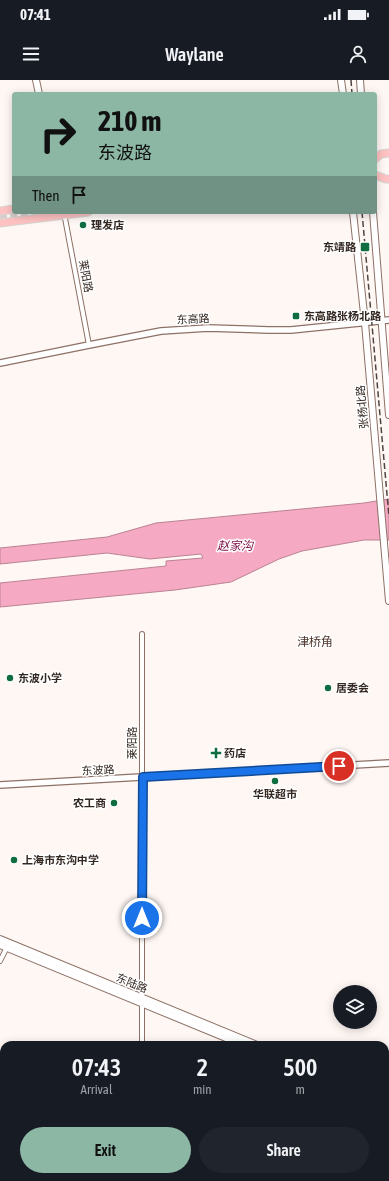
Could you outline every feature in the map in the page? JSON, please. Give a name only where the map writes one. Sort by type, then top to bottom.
[{"type":"main road","points":[[36,80],[39,92]]},
{"type":"main road","points":[[342,80],[343,92]]},
{"type":"main road","points":[[360,80],[361,92]]},
{"type":"main road","points":[[377,157],[381,154],[389,153]]},
{"type":"main road","points":[[377,176],[389,179]]},
{"type":"main road","points":[[0,210],[12,208]]},
{"type":"main road","points":[[0,223],[64,214]]},
{"type":"main road","name":"张杨北路","points":[[353,214],[365,323],[389,601]]},
{"type":"main road","points":[[373,214],[389,415]]},
{"type":"main road","name":"东陆路","points":[[0,939],[233,1041]]},
{"type":"main road","name":"东陆路","points":[[0,944],[247,1041]]},
{"type":"street","name":"莱阳路","points":[[64,214],[89,345]]},
{"type":"street","name":"东高路","points":[[0,363],[139,335],[182,329],[208,328],[291,330],[389,320]]},
{"type":"street","name":"莱阳路","points":[[142,634],[142,1041]]},
{"type":"street","name":"东波路","points":[[0,785],[389,763]]},
{"type":"street","points":[[0,961],[7,948]]},
{"type":"water","name":"赵家沟","points":[[389,499],[389,540],[364,540],[302,551],[279,559],[231,582],[175,590],[0,607],[0,583],[166,566],[166,561],[203,558],[201,554],[150,559],[107,553],[0,564],[0,548],[107,537],[156,523],[364,503]]},
{"type":"tunnel","points":[[0,218],[29,214]]},
{"type":"railway","points":[[351,80],[352,92]]},
{"type":"railway","points":[[362,214],[389,517]]},
{"type":"place","name":"理发店","points":[[83,225]]},
{"type":"place","name":"东靖路","points":[[365,247]]},
{"type":"place","name":"东高路张杨北路","points":[[296,316]]},
{"type":"place","name":"东波小学","points":[[10,678]]},
{"type":"place","name":"居委会","points":[[328,688]]},
{"type":"place","name":"药店","points":[[216,753]]},
{"type":"place","name":"华联超市","points":[[275,781]]},
{"type":"place","name":"农工商","points":[[114,803]]},
{"type":"place","name":"上海市东沟中学","points":[[14,860]]},
{"type":"district","name":"津桥角","points":[[315,642]]},
{"type":"route","points":[[142,918],[143,777],[339,766]]}]
